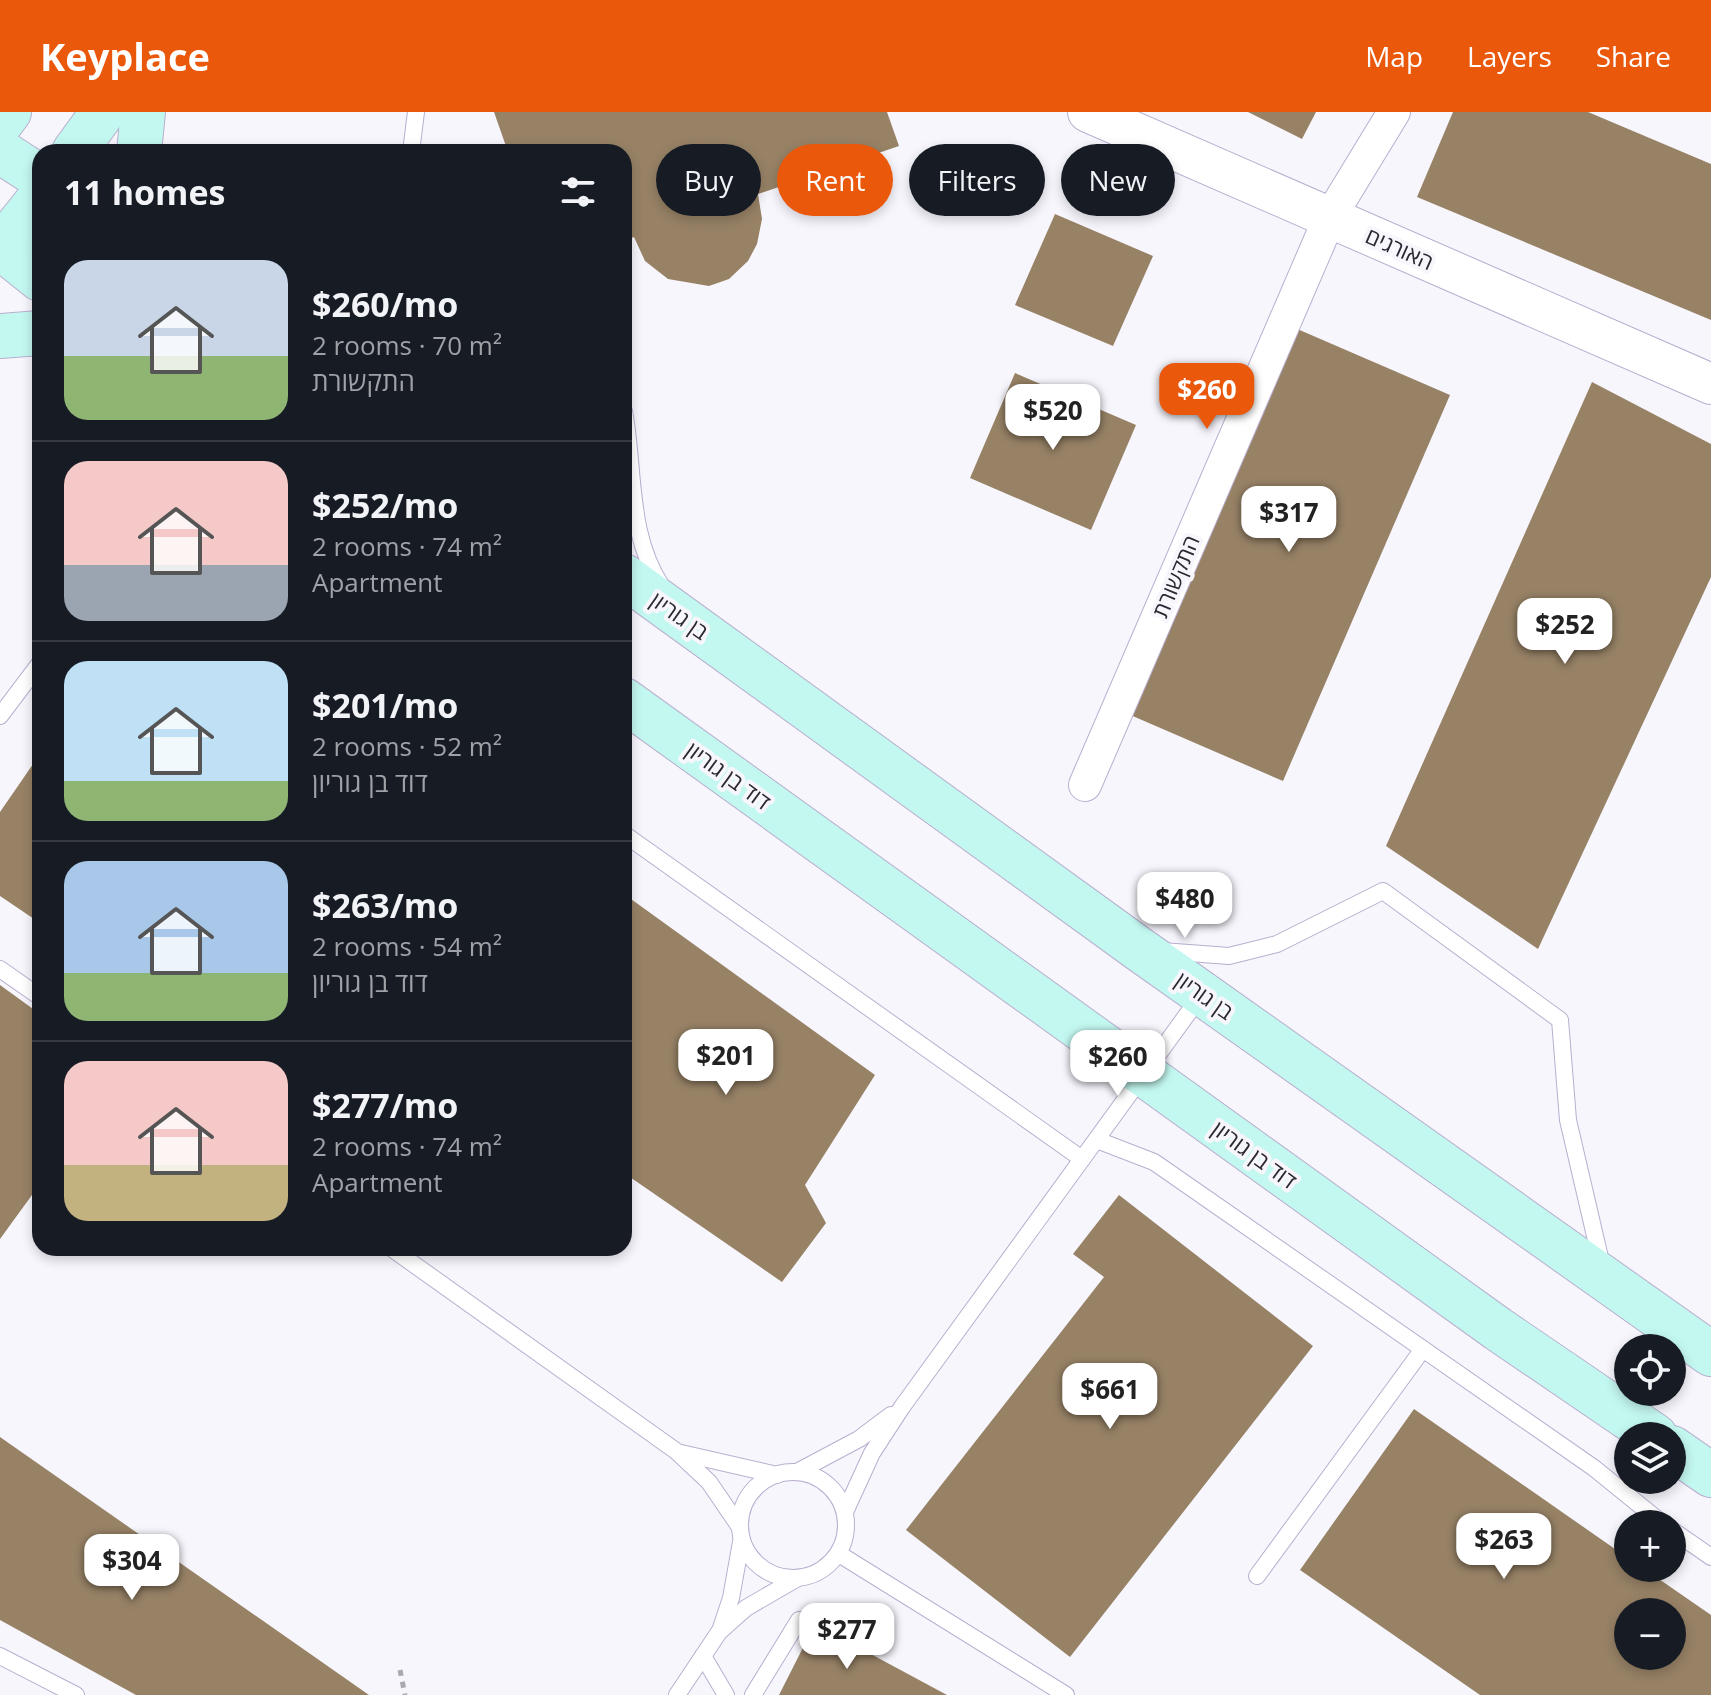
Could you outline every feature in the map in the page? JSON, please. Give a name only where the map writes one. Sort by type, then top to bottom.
[{"type":"main road","points":[[0,124],[9,112]]},
{"type":"main road","points":[[80,144],[103,112]]},
{"type":"main road","points":[[140,144],[143,112]]},
{"type":"main road","points":[[0,151],[32,172]]},
{"type":"main road","points":[[32,208],[0,248],[32,273]]},
{"type":"main road","points":[[0,336],[32,334]]},
{"type":"main road","name":"בן גוריון","points":[[632,582],[1139,949],[1711,1354]]},
{"type":"main road","name":"דוד בן גוריון","points":[[632,706],[1485,1320],[1634,1422]]},
{"type":"main road","points":[[1686,1458],[1711,1475]]},
{"type":"street","name":"האורגים","points":[[1088,112],[1711,384]]},
{"type":"street","name":"התקשורת","points":[[1085,785],[1330,217],[1394,112]]},
{"type":"lane","points":[[412,144],[416,112]]},
{"type":"lane","points":[[632,493],[645,558],[685,618]]},
{"type":"lane","points":[[0,716],[32,674]]},
{"type":"lane","points":[[632,840],[1082,1159]]},
{"type":"lane","points":[[1139,949],[1229,956],[1277,944],[1383,891],[1560,1020],[1568,1120],[1606,1279]]},
{"type":"lane","points":[[0,969],[32,991]]},
{"type":"lane","points":[[845,1512],[872,1453],[902,1407],[1203,994]]},
{"type":"lane","points":[[1097,1140],[1154,1162],[1594,1468],[1646,1510]]},
{"type":"lane","points":[[402,1256],[676,1451],[709,1482],[740,1533],[748,1555],[765,1571],[796,1579]]},
{"type":"lane","points":[[1257,1576],[1423,1349]]},
{"type":"lane","points":[[676,1451],[777,1475],[797,1472],[859,1439],[902,1407]]},
{"type":"lane","points":[[719,1632],[746,1608],[796,1579],[820,1571],[839,1554],[847,1529],[845,1512],[827,1484],[797,1472]]},
{"type":"lane","points":[[677,1695],[719,1632],[731,1598],[744,1504],[752,1491],[777,1475]]},
{"type":"lane","points":[[1686,1540],[1711,1557]]},
{"type":"lane","points":[[839,1554],[1066,1695]]},
{"type":"lane","points":[[753,1695],[799,1620]]},
{"type":"lane","points":[[0,1656],[76,1695]]},
{"type":"lane","points":[[703,1656],[726,1695]]},
{"type":"path","points":[[400,1670],[405,1695]]},
{"type":"building","points":[[494,112],[887,112],[899,146],[777,144],[777,188],[761,193],[761,144],[656,144],[656,216],[761,216],[761,213],[762,219],[757,244],[748,261],[729,279],[709,286],[668,279],[645,261],[632,238],[632,144],[505,144]]},
{"type":"building","points":[[1248,112],[1316,112],[1302,139]]},
{"type":"building","points":[[1453,112],[1588,112],[1711,164],[1711,320],[1417,197]]},
{"type":"building","points":[[1055,214],[1153,256],[1113,346],[1015,305]]},
{"type":"building","points":[[1295,328],[1450,395],[1283,781],[1128,714]]},
{"type":"building","points":[[1015,373],[1136,425],[1091,530],[970,478]]},
{"type":"building","points":[[1592,382],[1711,444],[1711,577],[1538,949],[1386,846]]},
{"type":"building","points":[[32,766],[32,918],[0,896],[0,812]]},
{"type":"building","points":[[632,900],[875,1075],[805,1185],[826,1223],[782,1282],[632,1179]]},
{"type":"building","points":[[0,985],[32,1008],[32,1195],[0,1239]]},
{"type":"building","points":[[1119,1195],[1313,1346],[1070,1657],[906,1530],[1104,1277],[1073,1254]]},
{"type":"building","points":[[1414,1409],[1614,1548],[1614,1582],[1663,1582],[1711,1615],[1711,1695],[1480,1695],[1300,1570]]},
{"type":"building","points":[[0,1437],[369,1695],[136,1695],[0,1620]]},
{"type":"building","points":[[815,1624],[947,1695],[779,1695]]}]
